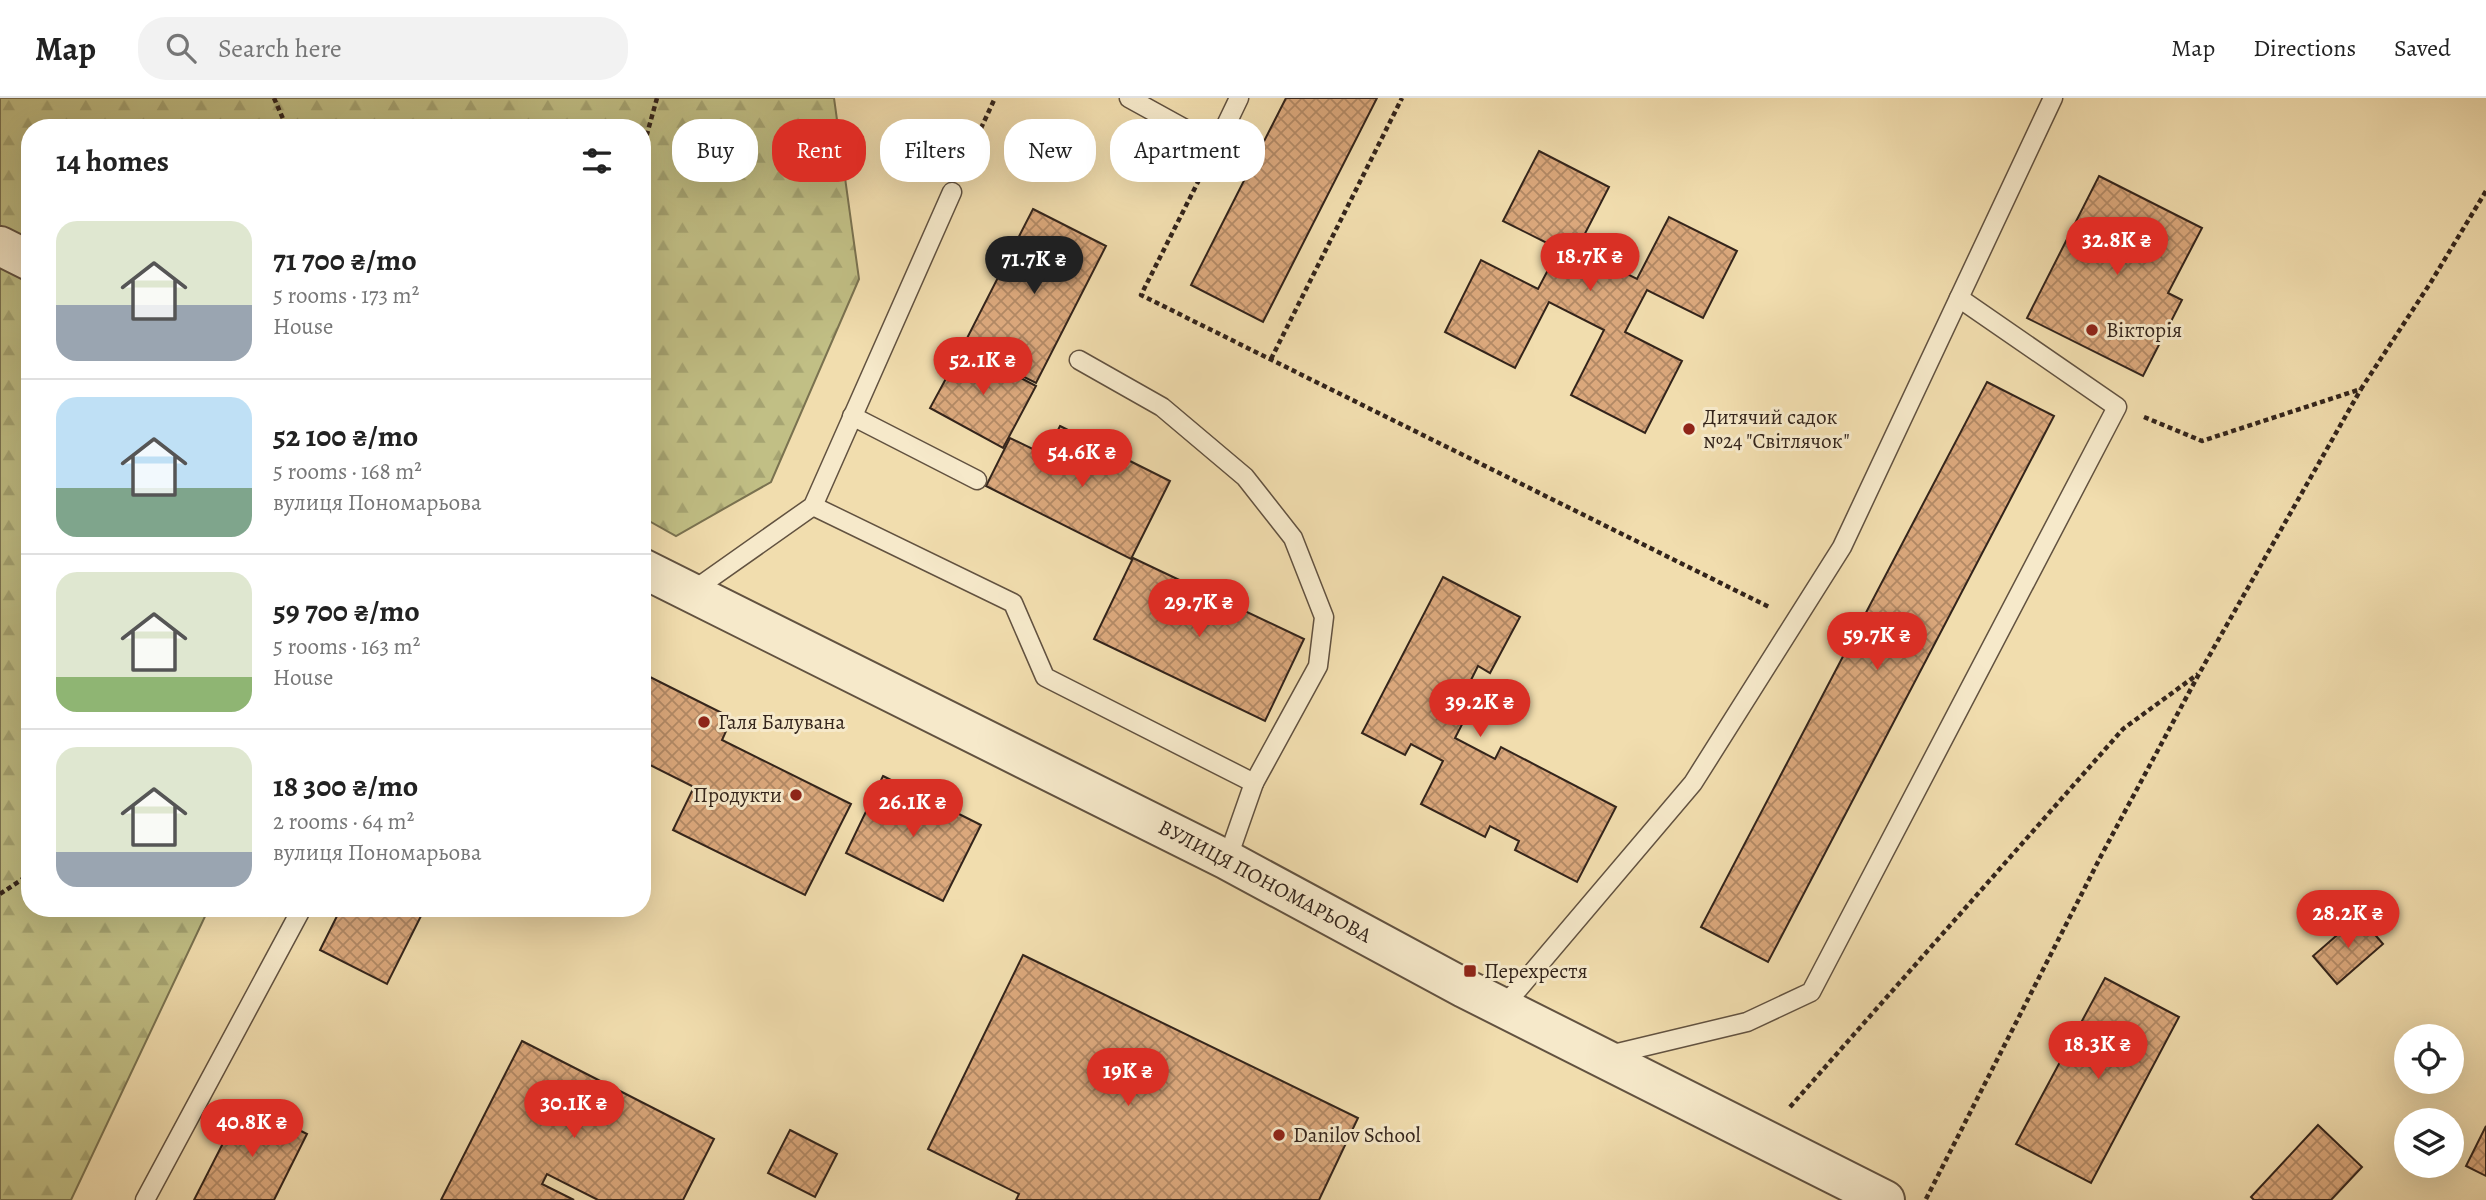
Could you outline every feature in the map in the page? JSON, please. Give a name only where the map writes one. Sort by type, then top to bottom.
[{"type":"street","points":[[0,246],[21,256]]},
{"type":"street","name":"ВУЛИЦЯ ПОНОМАРЬОВА","points":[[651,573],[1227,860],[1464,988],[1885,1200]]},
{"type":"lane","points":[[1129,98],[1167,119]]},
{"type":"lane","points":[[1230,119],[1240,98]]},
{"type":"lane","points":[[1503,1007],[1693,783],[1842,547],[2053,98]]},
{"type":"lane","points":[[691,593],[813,506],[952,192]]},
{"type":"lane","points":[[1602,1056],[1747,1022],[1811,992],[2117,407],[1959,298]]},
{"type":"lane","points":[[1079,360],[1162,407],[1245,477],[1293,538],[1324,617],[1318,666],[1254,783],[1227,860]]},
{"type":"lane","points":[[852,416],[977,481]]},
{"type":"lane","points":[[813,506],[1013,603],[1045,677],[1254,783]]},
{"type":"lane","points":[[145,1200],[297,917]]},
{"type":"path","points":[[274,98],[283,119]]},
{"type":"path","points":[[651,120],[657,98]]},
{"type":"path","points":[[985,119],[995,98]]},
{"type":"path","points":[[1271,359],[1402,98]]},
{"type":"path","points":[[1198,182],[1140,295],[1796,620]]},
{"type":"path","points":[[1925,1200],[2102,855],[2200,672],[2361,389],[2486,191]]},
{"type":"path","points":[[2117,407],[2202,441],[2361,389]]},
{"type":"path","points":[[1762,1139],[2123,729],[2200,672]]},
{"type":"path","points":[[0,894],[21,880]]},
{"type":"green space","points":[[0,98],[834,98],[837,119],[772,119],[772,182],[846,182],[859,279],[771,482],[676,536],[651,522],[651,119],[21,119],[21,917],[205,917],[71,1200],[0,1200]]},
{"type":"building","points":[[1286,98],[1377,98],[1263,322],[1191,285],[1243,182],[1265,182],[1265,139]]},
{"type":"building","points":[[1539,151],[1609,187],[1577,249],[1637,279],[1669,217],[1737,251],[1703,318],[1647,290],[1625,332],[1682,361],[1645,433],[1571,395],[1604,330],[1549,302],[1515,368],[1445,332],[1481,260],[1538,289],[1559,249],[1503,221]]},
{"type":"building","points":[[2099,176],[2202,228],[2168,293],[2182,300],[2143,376],[2027,318]]},
{"type":"building","points":[[1033,209],[1106,246],[1036,383],[963,346]]},
{"type":"building","points":[[963,347],[1036,386],[1003,448],[930,408]]},
{"type":"building","points":[[1987,382],[2054,416],[1768,962],[1701,927]]},
{"type":"building","points":[[1060,426],[1170,481],[1131,559],[986,486],[1010,438],[1045,455]]},
{"type":"building","points":[[1133,558],[1304,639],[1265,721],[1094,639]]},
{"type":"building","points":[[1443,577],[1520,617],[1490,673],[1478,666],[1459,704],[1470,709],[1455,738],[1495,759],[1501,747],[1616,807],[1577,882],[1515,850],[1519,841],[1490,826],[1485,837],[1421,804],[1443,761],[1411,744],[1405,755],[1362,733]]},
{"type":"building","points":[[651,678],[732,718],[722,740],[851,804],[805,895],[673,830],[694,787],[651,766]]},
{"type":"building","points":[[883,776],[981,825],[943,901],[846,853]]},
{"type":"building","points":[[2359,916],[2383,944],[2337,984],[2313,956]]},
{"type":"building","points":[[336,917],[420,917],[387,984],[320,950]]},
{"type":"building","points":[[1023,955],[1358,1118],[1319,1200],[1016,1200],[1019,1194],[928,1149]]},
{"type":"building","points":[[2105,978],[2179,1017],[2091,1183],[2016,1144]]},
{"type":"building","points":[[522,1041],[714,1139],[683,1200],[598,1200],[547,1174],[542,1184],[574,1200],[441,1200]]},
{"type":"building","points":[[244,1102],[307,1134],[274,1200],[194,1200]]},
{"type":"building","points":[[2318,1125],[2362,1167],[2331,1200],[2254,1200],[2251,1197]]},
{"type":"building","points":[[2486,1126],[2486,1176],[2466,1166]]},
{"type":"building","points":[[790,1130],[837,1154],[815,1197],[768,1173]]},
{"type":"place","name":"Вікторія","points":[[2092,330]]},
{"type":"place","name":"Дитячий садок №24 \"Світлячок\"","points":[[1689,429]]},
{"type":"place","name":"Галя Балувана","points":[[704,722]]},
{"type":"place","name":"Продукти","points":[[796,795]]},
{"type":"place","name":"Перехрестя","points":[[1470,971]]},
{"type":"place","name":"Danilov School","points":[[1279,1135]]}]
